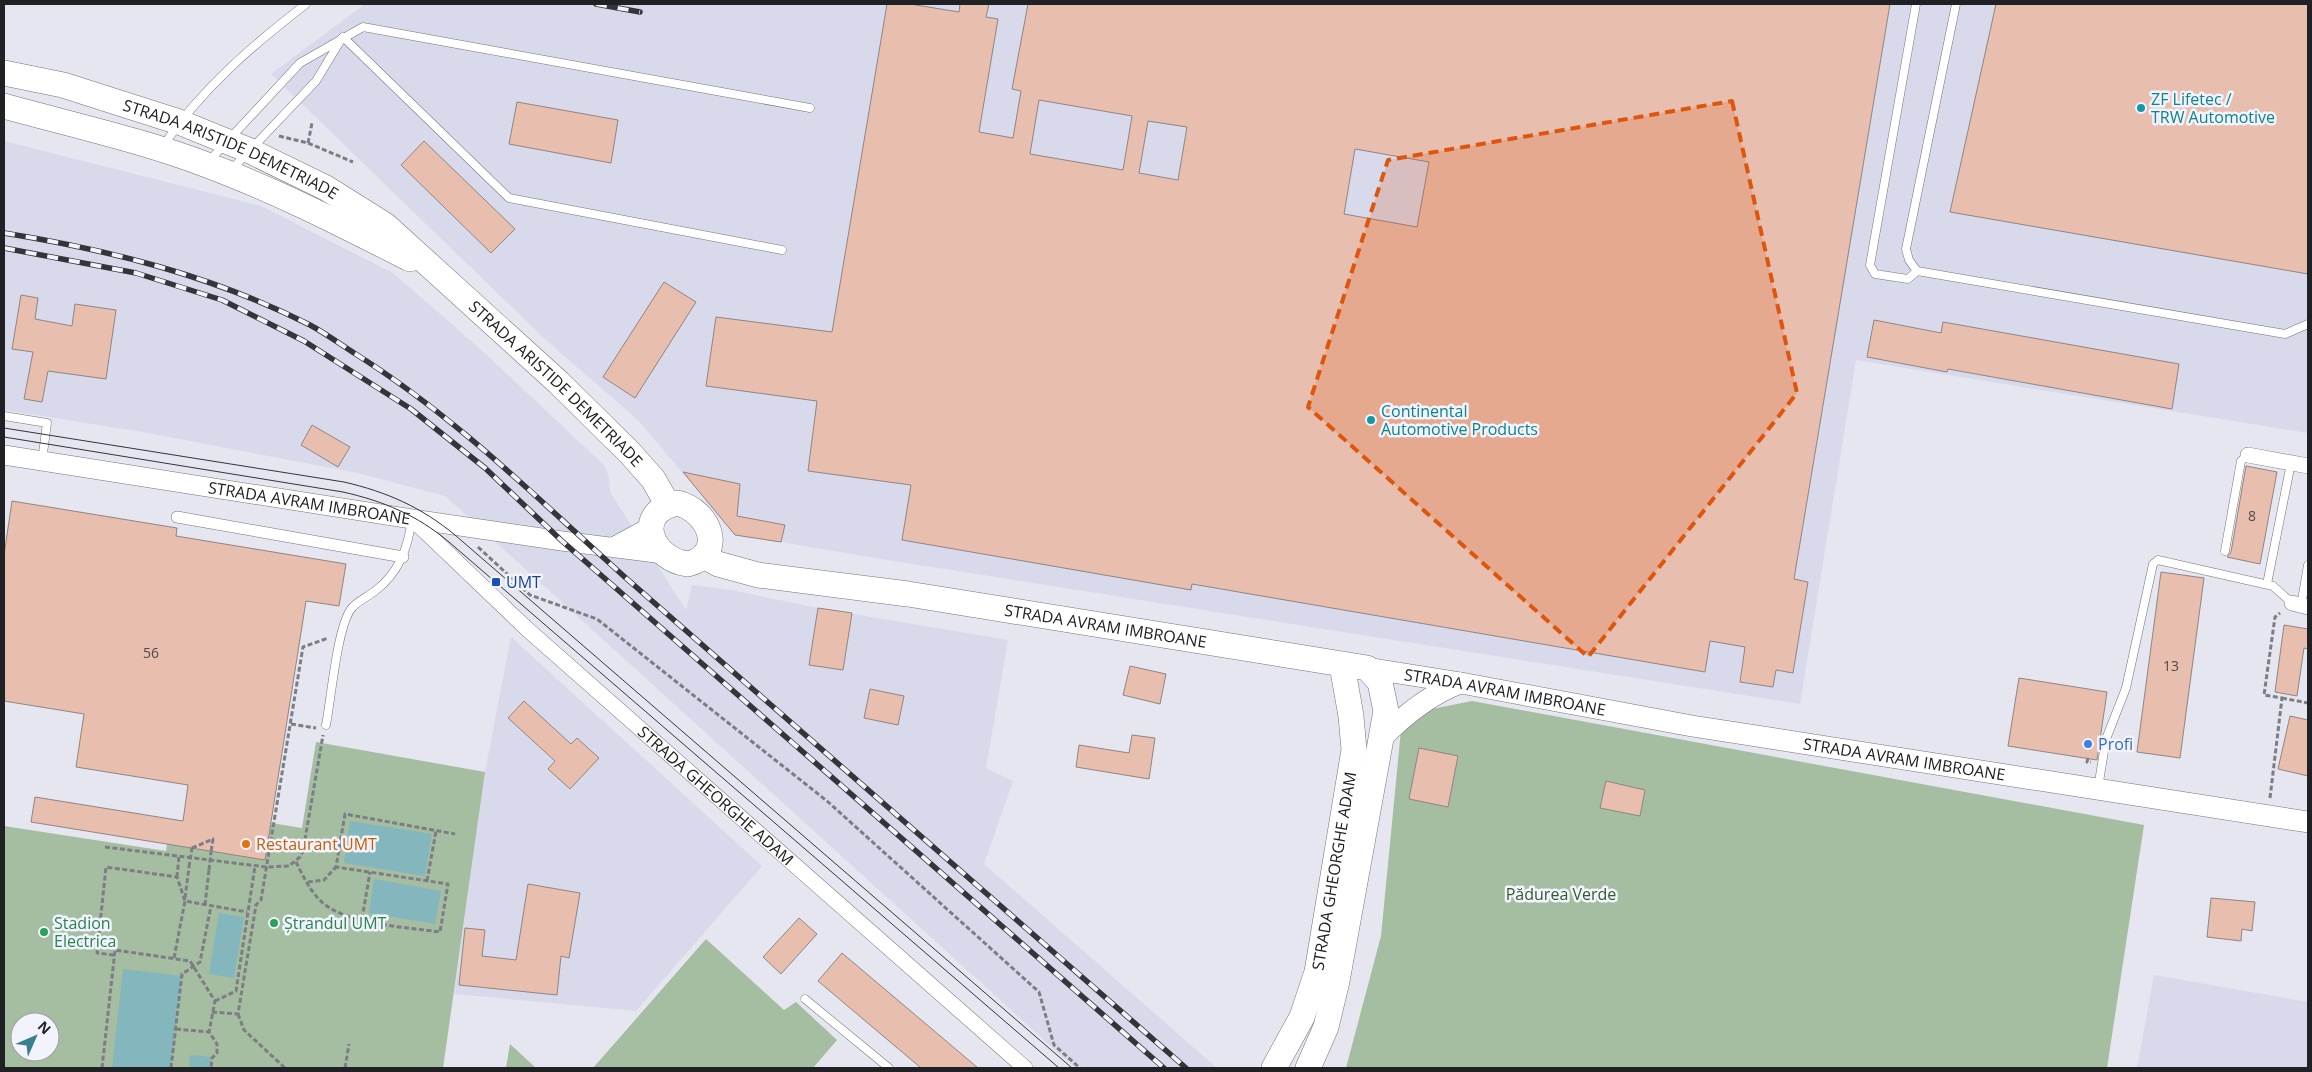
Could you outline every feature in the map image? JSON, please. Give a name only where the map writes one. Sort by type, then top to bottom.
[{"type":"main road","name":"STRADA ARISTIDE DEMETRIADE","points":[[4,73],[63,85],[179,122],[237,146],[326,188],[385,225],[558,382],[630,453],[653,479],[668,505]]},
{"type":"main road","name":"STRADA ARISTIDE DEMETRIADE","points":[[4,106],[161,149],[217,169],[332,220],[435,271]]},
{"type":"main road","points":[[677,503],[686,505],[701,516],[710,538],[709,546],[704,556],[688,564],[673,560],[657,546],[650,527],[655,513],[668,505],[677,503]]},
{"type":"main road","name":"STRADA AVRAM IMBROANE","points":[[704,556],[718,564],[758,575],[908,594],[1342,665],[1460,682],[1692,726],[2308,822]]},
{"type":"main road","name":"STRADA GHEORGHE ADAM","points":[[1274,1068],[1302,1018],[1317,972],[1354,750],[1351,716],[1342,665]]},
{"type":"main road","name":"STRADA GHEORGHE ADAM","points":[[1308,1068],[1326,1027],[1337,981],[1386,711],[1380,682],[1367,668]]},
{"type":"main road","points":[[1382,738],[1402,716],[1436,692],[1460,682]]},
{"type":"street","name":"STRADA AVRAM IMBROANE","points":[[4,455],[412,519],[664,554]]},
{"type":"street","points":[[2248,455],[2308,466]]},
{"type":"street","points":[[176,517],[403,557]]},
{"type":"street","name":"STRADA GHEORGHE ADAM","points":[[412,519],[527,629],[1026,1068]]},
{"type":"street","points":[[615,546],[650,527]]},
{"type":"lane","points":[[161,149],[179,122],[214,83],[257,42],[306,4]]},
{"type":"lane","points":[[1916,4],[1870,265],[1876,274],[1908,279],[1917,271]]},
{"type":"lane","points":[[1956,4],[1906,249],[1909,260],[1917,271],[2285,334],[2308,324]]},
{"type":"lane","points":[[217,169],[237,146],[300,63],[363,27],[810,108]]},
{"type":"lane","points":[[217,169],[237,146],[316,80],[343,37]]},
{"type":"lane","points":[[343,37],[510,198],[782,250]]},
{"type":"lane","points":[[4,416],[47,423],[42,461]]},
{"type":"lane","points":[[2225,551],[2241,461],[2248,455]]},
{"type":"lane","points":[[2267,584],[2291,463]]},
{"type":"lane","points":[[326,725],[342,634],[350,610],[389,579],[403,557],[409,543],[412,519]]},
{"type":"lane","points":[[2098,788],[2106,739],[2126,688],[2153,564],[2158,560],[2267,584],[2273,586],[2300,605],[2306,588],[2308,565]]},
{"type":"lane","points":[[805,999],[889,1068]]},
{"type":"path","points":[[308,143],[312,123]]},
{"type":"path","points":[[481,549],[530,595],[597,619],[827,801],[1039,992],[1054,1045],[1080,1068]]},
{"type":"path","points":[[2300,605],[2276,617],[2264,695],[2308,703]]},
{"type":"path","points":[[285,1068],[244,1030],[238,1014],[256,905],[261,900],[303,647],[342,634]]},
{"type":"path","points":[[2270,800],[2282,698]]},
{"type":"path","points":[[105,847],[266,867],[282,867],[296,862],[303,850],[324,729],[290,724]]},
{"type":"path","points":[[2086,770],[2087,762]]},
{"type":"path","points":[[307,882],[324,880],[336,867],[345,814],[456,834]]},
{"type":"path","points":[[427,881],[436,831]]},
{"type":"path","points":[[174,958],[185,901],[192,848],[213,839],[205,905]]},
{"type":"path","points":[[179,856],[177,877],[185,901]]},
{"type":"path","points":[[296,862],[307,882],[324,904],[342,914],[362,920],[440,932],[448,884],[336,867]]},
{"type":"path","points":[[215,1001],[236,991],[255,866]]},
{"type":"path","points":[[114,955],[97,953],[106,868],[177,877]]},
{"type":"path","points":[[362,920],[370,872]]},
{"type":"path","points":[[185,901],[247,912]]},
{"type":"path","points":[[171,1068],[182,974],[200,962],[211,906]]},
{"type":"path","points":[[102,1068],[115,950],[190,960],[215,1001],[209,1032],[218,1044],[217,1053],[212,1058],[211,1068]]},
{"type":"path","points":[[212,1012],[238,1014]]},
{"type":"path","points":[[176,1029],[209,1032]]},
{"type":"path","points":[[345,1068],[349,1044]]},
{"type":"highlighted area","points":[[1732,101],[1797,393],[1588,657],[1308,407],[1388,160]]},
{"type":"shaded area","points":[[365,4],[2308,4],[2308,433],[1856,360],[1800,704],[881,559],[734,534],[638,420],[547,341],[271,74]]},
{"type":"shaded area","points":[[4,141],[261,206],[393,273],[477,346],[605,466],[609,478],[610,492],[686,610],[692,585],[731,590],[818,608],[1008,640],[986,768],[1013,781],[984,864],[1217,1068],[1075,1068],[445,496],[358,473],[143,432],[4,410]]},
{"type":"shaded area","points":[[511,637],[762,866],[636,1011],[454,994],[485,772]]},
{"type":"shaded area","points":[[2154,975],[2308,1002],[2308,1068],[2137,1068]]},
{"type":"green space","name":"Pădurea Verde","points":[[1472,701],[2144,825],[2107,1068],[1346,1068],[1381,936],[1401,730],[1422,711]]},
{"type":"green space","name":"Ștrandul UMT","points":[[316,742],[485,772],[443,1068],[4,1068],[4,826],[166,851],[171,819],[269,835],[271,823],[302,828]]},
{"type":"green space","points":[[706,939],[784,1010],[796,1002],[837,1040],[813,1068],[593,1068]]},
{"type":"green space","points":[[510,1044],[536,1068],[506,1068]]},
{"type":"water","points":[[350,821],[432,834],[425,876],[344,863]]},
{"type":"water","points":[[374,879],[441,891],[435,924],[369,913]]},
{"type":"water","points":[[219,913],[244,917],[234,978],[209,974]]},
{"type":"water","points":[[123,969],[181,976],[171,1068],[112,1068]]},
{"type":"water","points":[[190,1055],[211,1057],[210,1068],[189,1068]]},
{"type":"building","name":"Continental Automotive Products","points":[[887,4],[910,4],[959,12],[960,4],[989,4],[986,17],[998,19],[979,132],[1013,138],[1021,91],[1012,89],[1028,4],[1890,4],[1794,579],[1808,582],[1793,673],[1776,670],[1773,687],[1740,682],[1745,647],[1710,641],[1705,672],[1192,584],[1191,590],[902,540],[911,485],[808,471],[817,401],[706,386],[716,317],[832,332]],"holes":[[[1039,100],[1132,116],[1123,170],[1030,154]],[[1148,121],[1187,127],[1178,180],[1139,173]],[[1355,149],[1429,162],[1417,227],[1344,214]]]},
{"type":"building","name":"ZF Lifetec / TRW Automotive","points":[[1996,4],[2308,4],[2308,274],[1950,212]]},
{"type":"building","points":[[517,102],[618,120],[611,163],[509,144]]},
{"type":"building","points":[[424,141],[515,229],[491,253],[401,165]]},
{"type":"building","points":[[664,282],[696,302],[635,398],[603,377]]},
{"type":"building","points":[[21,295],[38,298],[35,319],[72,326],[75,304],[116,310],[106,379],[48,371],[42,402],[24,399],[33,352],[12,349]]},
{"type":"building","points":[[1874,320],[1941,333],[1943,322],[2179,364],[2172,409],[1948,369],[1947,372],[1867,357]]},
{"type":"building","points":[[312,425],[350,447],[338,467],[301,445]]},
{"type":"building","points":[[2246,466],[2277,472],[2260,564],[2227,557],[2231,552]]},
{"type":"building","points":[[683,472],[740,484],[737,516],[785,525],[781,542],[735,535]]},
{"type":"building","points":[[12,501],[177,528],[176,536],[346,564],[339,606],[306,601],[265,860],[31,822],[35,797],[183,821],[188,785],[76,767],[84,714],[4,701],[4,555]]},
{"type":"building","points":[[2161,572],[2204,578],[2180,758],[2137,752]]},
{"type":"building","points":[[818,608],[852,613],[843,670],[809,665]]},
{"type":"building","points":[[2284,625],[2308,629],[2308,649],[2304,648],[2297,696],[2275,692]]},
{"type":"building","points":[[1130,666],[1166,674],[1160,704],[1123,695]]},
{"type":"building","points":[[2019,678],[2107,692],[2097,760],[2008,746]]},
{"type":"building","points":[[870,689],[904,696],[898,725],[864,718]]},
{"type":"building","points":[[524,701],[571,744],[577,738],[599,758],[570,789],[548,769],[555,761],[508,718]]},
{"type":"building","points":[[2290,716],[2308,720],[2308,776],[2278,769]]},
{"type":"building","points":[[1132,735],[1155,738],[1149,779],[1076,767],[1079,745],[1129,753]]},
{"type":"building","points":[[1419,748],[1458,756],[1448,807],[1409,799]]},
{"type":"building","points":[[1606,781],[1645,790],[1640,816],[1600,808]]},
{"type":"building","points":[[528,884],[580,893],[569,958],[561,956],[557,995],[459,985],[465,928],[485,930],[482,956],[516,960]]},
{"type":"building","points":[[2211,898],[2255,902],[2252,931],[2242,929],[2241,941],[2207,937]]},
{"type":"building","points":[[799,918],[817,934],[781,974],[763,957]]},
{"type":"building","points":[[842,953],[978,1068],[921,1068],[818,981]]},
{"type":"tram line","points":[[4,428],[344,482],[389,496],[429,516],[455,535],[1072,1068]]},
{"type":"tram line","points":[[4,437],[343,492],[399,510],[425,524],[449,542],[1059,1068]]},
{"type":"railway","points":[[596,4],[640,12]]},
{"type":"railway","points":[[4,233],[122,257],[160,267],[236,292],[310,325],[391,378],[462,431],[529,489],[627,579],[1186,1068]]},
{"type":"railway","points":[[4,248],[136,273],[222,300],[304,341],[411,409],[485,468],[562,541],[1164,1068]]},
{"type":"place","name":"ZF Lifetec / TRW Automotive","points":[[2141,108]]},
{"type":"place","name":"Continental Automotive Products","points":[[1371,420]]},
{"type":"place","name":"UMT","points":[[496,582]]},
{"type":"place","name":"Profi","points":[[2088,744]]},
{"type":"place","name":"Restaurant UMT","points":[[246,844]]},
{"type":"place","name":"Ștrandul UMT","points":[[274,923]]},
{"type":"place","name":"Stadion Electrica","points":[[44,932]]}]
